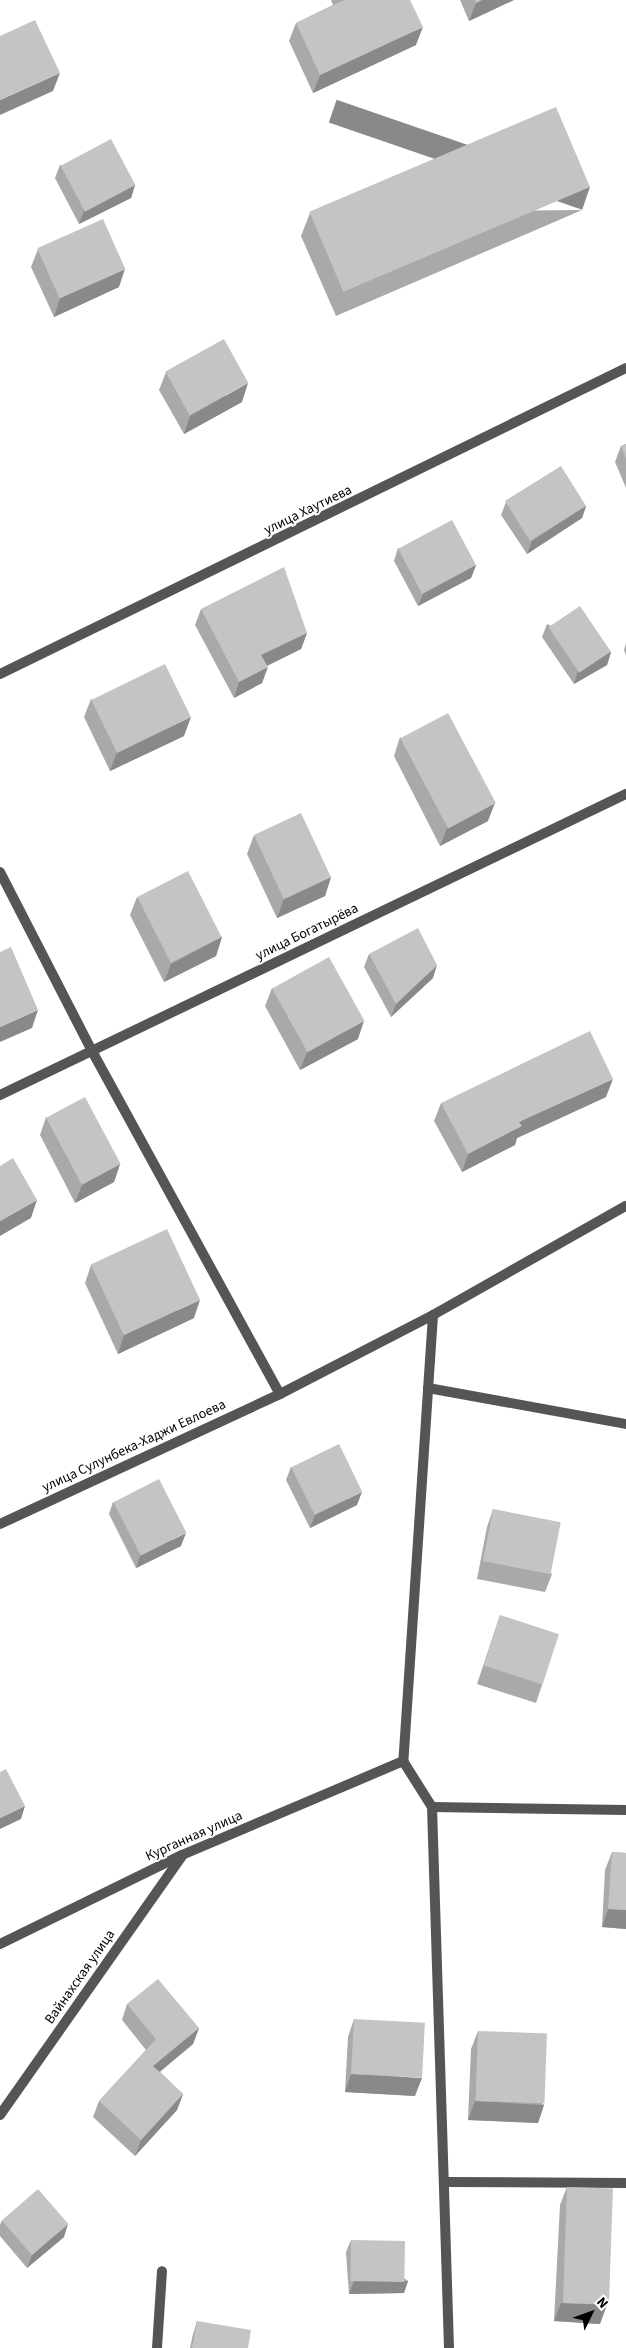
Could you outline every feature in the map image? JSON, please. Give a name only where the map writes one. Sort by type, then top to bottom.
[{"type":"street","name":"улица Хаутиева","points":[[0,674],[626,368]]},
{"type":"street","name":"улица Богатырёва","points":[[0,1095],[626,794]]},
{"type":"street","points":[[0,872],[92,1051],[280,1394]]},
{"type":"street","name":"улица Сулунбека-Хаджи Евлоева","points":[[0,1524],[280,1394],[433,1315],[626,1206]]},
{"type":"street","points":[[433,1315],[403,1761],[432,1807],[450,2348]]},
{"type":"street","points":[[428,1388],[626,1424]]},
{"type":"street","name":"Курганная улица","points":[[0,1944],[182,1855],[403,1761]]},
{"type":"street","points":[[432,1807],[626,1810]]},
{"type":"street","name":"Вайнахская улица","points":[[0,2115],[182,1855]]},
{"type":"street","points":[[445,2182],[626,2183]]},
{"type":"street","points":[[157,2348],[162,2272]]},
{"type":"building","points":[[344,0],[410,0],[423,27],[320,75],[296,23]]},
{"type":"building","points":[[35,20],[60,73],[0,100],[0,36]]},
{"type":"building","points":[[556,107],[590,187],[343,292],[309,212]]},
{"type":"building","points":[[111,139],[135,185],[85,212],[61,166]]},
{"type":"building","points":[[103,219],[125,269],[60,299],[37,248]]},
{"type":"building","points":[[224,339],[248,383],[190,415],[165,371]]},
{"type":"building","points":[[626,444],[626,458],[621,446]]},
{"type":"building","points":[[561,466],[586,506],[530,541],[505,501]]},
{"type":"building","points":[[452,520],[476,565],[422,594],[398,549]]},
{"type":"building","points":[[284,567],[307,633],[261,655],[268,667],[239,682],[201,609]]},
{"type":"building","points":[[580,606],[611,652],[579,673],[548,627]]},
{"type":"building","points":[[165,664],[191,717],[117,753],[91,700]]},
{"type":"building","points":[[448,713],[496,803],[448,828],[400,738]]},
{"type":"building","points":[[301,813],[331,877],[284,899],[254,835]]},
{"type":"building","points":[[188,871],[222,937],[171,963],[137,897]]},
{"type":"building","points":[[418,928],[437,965],[396,1004],[369,954]]},
{"type":"building","points":[[11,947],[38,1010],[0,1027],[0,952]]},
{"type":"building","points":[[329,957],[364,1021],[308,1052],[272,989]]},
{"type":"building","points":[[590,1031],[613,1079],[519,1122],[522,1126],[468,1154],[441,1103]]},
{"type":"building","points":[[85,1097],[121,1164],[82,1185],[46,1118]]},
{"type":"building","points":[[13,1158],[37,1200],[0,1221],[0,1166]]},
{"type":"building","points":[[167,1229],[200,1300],[124,1335],[91,1264]]},
{"type":"building","points":[[339,1444],[362,1492],[315,1515],[291,1467]]},
{"type":"building","points":[[159,1479],[186,1532],[141,1556],[114,1502]]},
{"type":"building","points":[[493,1509],[561,1522],[551,1574],[483,1561]]},
{"type":"building","points":[[500,1615],[559,1634],[543,1685],[484,1665]]},
{"type":"building","points":[[6,1769],[25,1806],[0,1818],[0,1772]]},
{"type":"building","points":[[612,1852],[626,1853],[626,1910],[608,1909]]},
{"type":"building","points":[[158,1979],[199,2028],[153,2066],[183,2094],[141,2140],[99,2101],[156,2039],[127,2004]]},
{"type":"building","points":[[354,2019],[425,2023],[422,2078],[351,2074]]},
{"type":"building","points":[[478,2031],[547,2033],[545,2103],[476,2101]]},
{"type":"building","points":[[567,2187],[613,2189],[609,2305],[563,2303]]},
{"type":"building","points":[[38,2189],[68,2224],[32,2255],[2,2220]]},
{"type":"building","points":[[351,2240],[405,2241],[404,2282],[350,2281]]},
{"type":"building","points":[[197,2321],[251,2330],[248,2348],[192,2348]]}]
